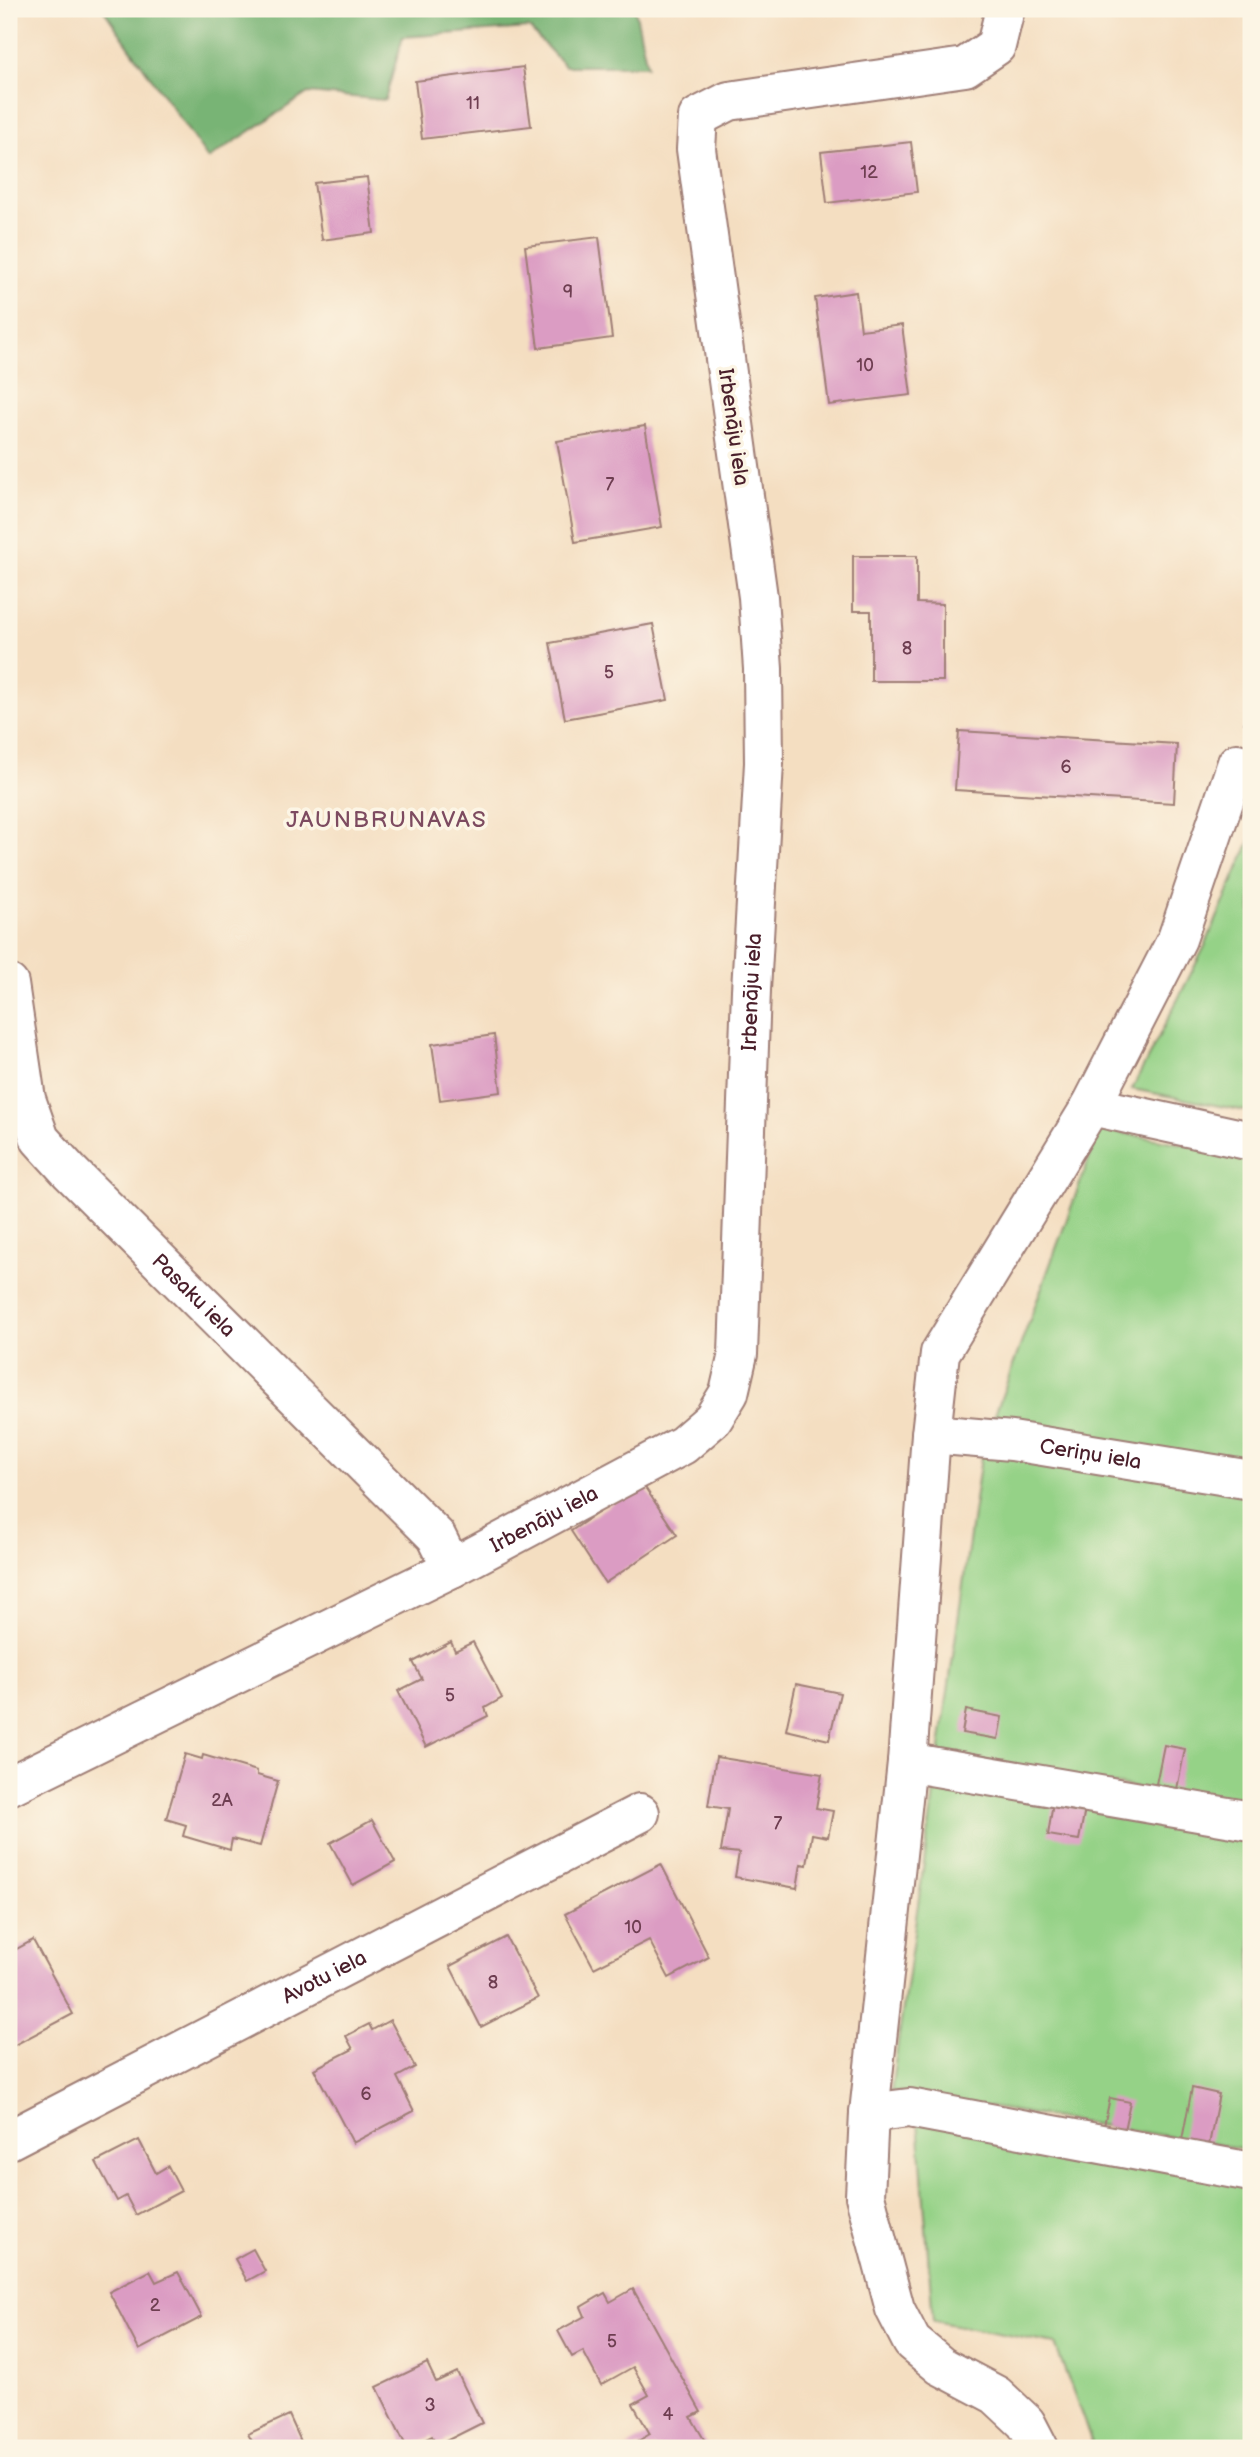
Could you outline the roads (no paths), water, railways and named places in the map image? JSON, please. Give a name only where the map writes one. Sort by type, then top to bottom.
[{"type":"street","name":"Irbenāju iela","points":[[9,1786],[452,1567],[683,1445],[713,1419],[729,1393],[738,1354],[751,990],[764,763],[763,669],[758,597],[696,149],[698,117],[729,101],[965,67],[996,46],[1004,9]]},
{"type":"street","points":[[1039,2448],[1026,2423],[996,2395],[940,2366],[912,2342],[895,2309],[865,2196],[869,2113],[907,1762],[931,1434],[940,1353],[1091,1106],[1177,939],[1237,763],[1251,768]]},
{"type":"street","name":"Pasaku iela","points":[[9,984],[26,1099],[40,1139],[436,1536],[452,1567]]},
{"type":"street","points":[[1091,1106],[1251,1141]]},
{"type":"street","name":"Ceriņu iela","points":[[931,1434],[1012,1441],[1251,1480]]},
{"type":"street","points":[[907,1762],[1251,1821]]},
{"type":"street","name":"Avotu iela","points":[[9,2140],[640,1813]]},
{"type":"street","points":[[869,2113],[909,2108],[1251,2172]]},
{"type":"district","name":"JAUNBRUNAVAS","points":[[387,819]]}]
